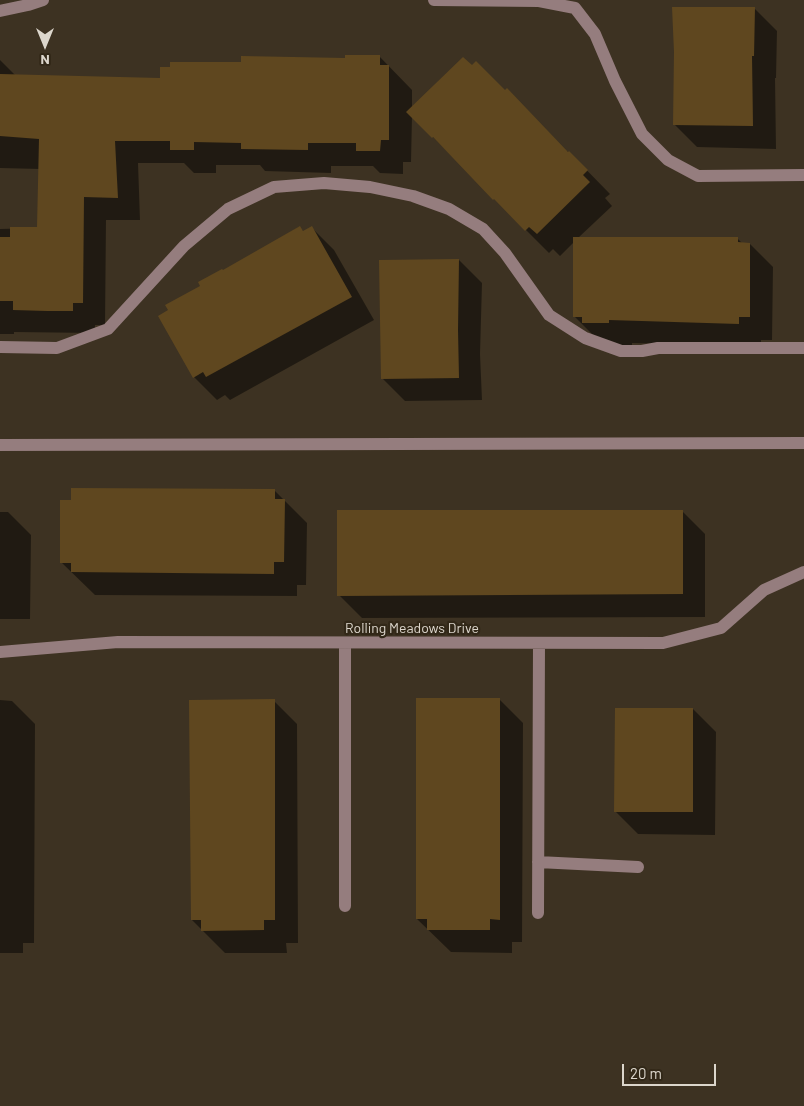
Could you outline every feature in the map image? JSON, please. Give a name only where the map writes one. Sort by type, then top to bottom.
[{"type":"lane","points":[[0,11],[43,0]]},
{"type":"lane","points":[[434,0],[539,2],[575,8],[595,34],[615,81],[642,134],[668,160],[698,176],[804,174]]},
{"type":"lane","points":[[0,347],[57,348],[108,329],[184,246],[228,210],[274,187],[324,183],[370,187],[413,196],[449,210],[482,229],[505,253],[549,315],[585,338],[622,352],[642,352],[658,348],[804,348]]},
{"type":"lane","points":[[0,445],[804,443]]},
{"type":"lane","name":"Rolling Meadows Drive","points":[[0,652],[118,642],[663,643],[721,628],[764,590],[804,572]]},
{"type":"lane","points":[[345,643],[345,906]]},
{"type":"lane","points":[[538,913],[539,643]]},
{"type":"lane","points":[[538,862],[638,867]]},
{"type":"building","points":[[672,7],[755,7],[754,56],[752,56],[753,126],[673,125],[674,52]]},
{"type":"building","points":[[345,55],[380,55],[380,65],[389,65],[389,140],[381,140],[380,151],[356,151],[356,143],[308,143],[308,150],[241,149],[241,143],[194,142],[194,150],[170,150],[170,141],[115,141],[118,198],[84,197],[83,303],[73,303],[73,311],[47,311],[13,310],[13,301],[0,301],[0,237],[10,237],[10,227],[37,227],[39,139],[0,136],[0,74],[160,78],[160,67],[170,67],[170,62],[241,62],[241,56],[345,58]]},
{"type":"building","points":[[463,57],[472,65],[476,61],[505,90],[507,88],[568,152],[588,170],[583,175],[590,182],[537,234],[529,227],[525,231],[406,112]]},
{"type":"building","points":[[300,226],[303,231],[312,226],[352,297],[206,377],[203,372],[193,378],[158,316],[168,310],[165,305],[200,286],[198,282],[223,270]]},
{"type":"building","points":[[573,237],[738,237],[738,242],[750,243],[750,317],[739,317],[739,324],[609,320],[609,323],[582,323],[582,317],[573,317]]},
{"type":"building","points":[[459,259],[459,378],[381,379],[379,260]]},
{"type":"building","points":[[71,488],[275,489],[275,499],[285,499],[284,562],[274,562],[274,574],[71,572],[71,563],[60,563],[60,500],[71,500]]},
{"type":"building","points":[[337,510],[683,510],[683,594],[337,596]]},
{"type":"building","points":[[416,698],[500,698],[500,920],[490,919],[490,930],[427,930],[427,919],[416,919]]},
{"type":"building","points":[[275,699],[275,920],[264,920],[264,930],[201,931],[201,920],[191,920],[189,700]]},
{"type":"building","points":[[615,708],[693,708],[693,812],[614,812]]}]
